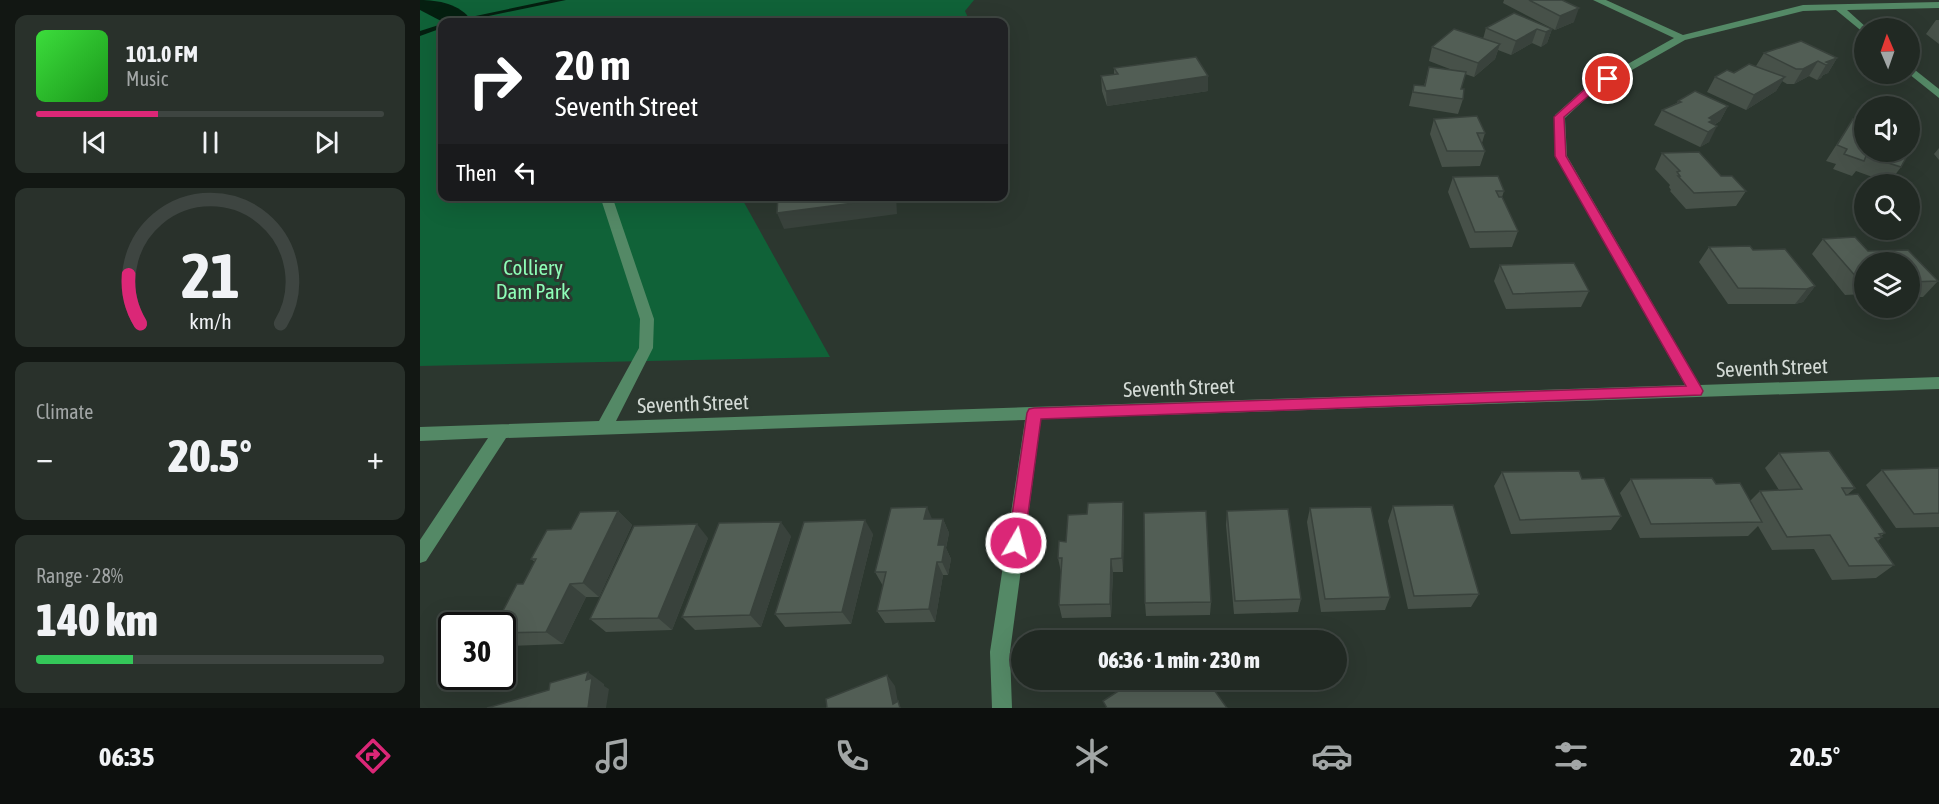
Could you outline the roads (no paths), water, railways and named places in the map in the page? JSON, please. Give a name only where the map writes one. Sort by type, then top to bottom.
[{"type":"street","points":[[1598,0],[1682,38]]},
{"type":"street","points":[[1696,391],[1560,156],[1559,117],[1589,90],[1682,38],[1803,8],[1939,5]]},
{"type":"street","points":[[1838,7],[1854,21]]},
{"type":"street","points":[[1920,78],[1939,95]]},
{"type":"street","points":[[604,428],[646,348],[647,319],[608,201]]},
{"type":"street","name":"Seventh Street","points":[[420,434],[1939,383]]},
{"type":"street","points":[[1002,708],[1000,652],[1034,413]]},
{"type":"street","points":[[420,555],[502,432]]},
{"type":"waterway","points":[[421,0],[454,18]]},
{"type":"waterway","points":[[471,18],[562,0]]},
{"type":"waterway","points":[[420,34],[438,27]]},
{"type":"park label","name":"Colliery Dam Park","points":[[533,280]]}]
